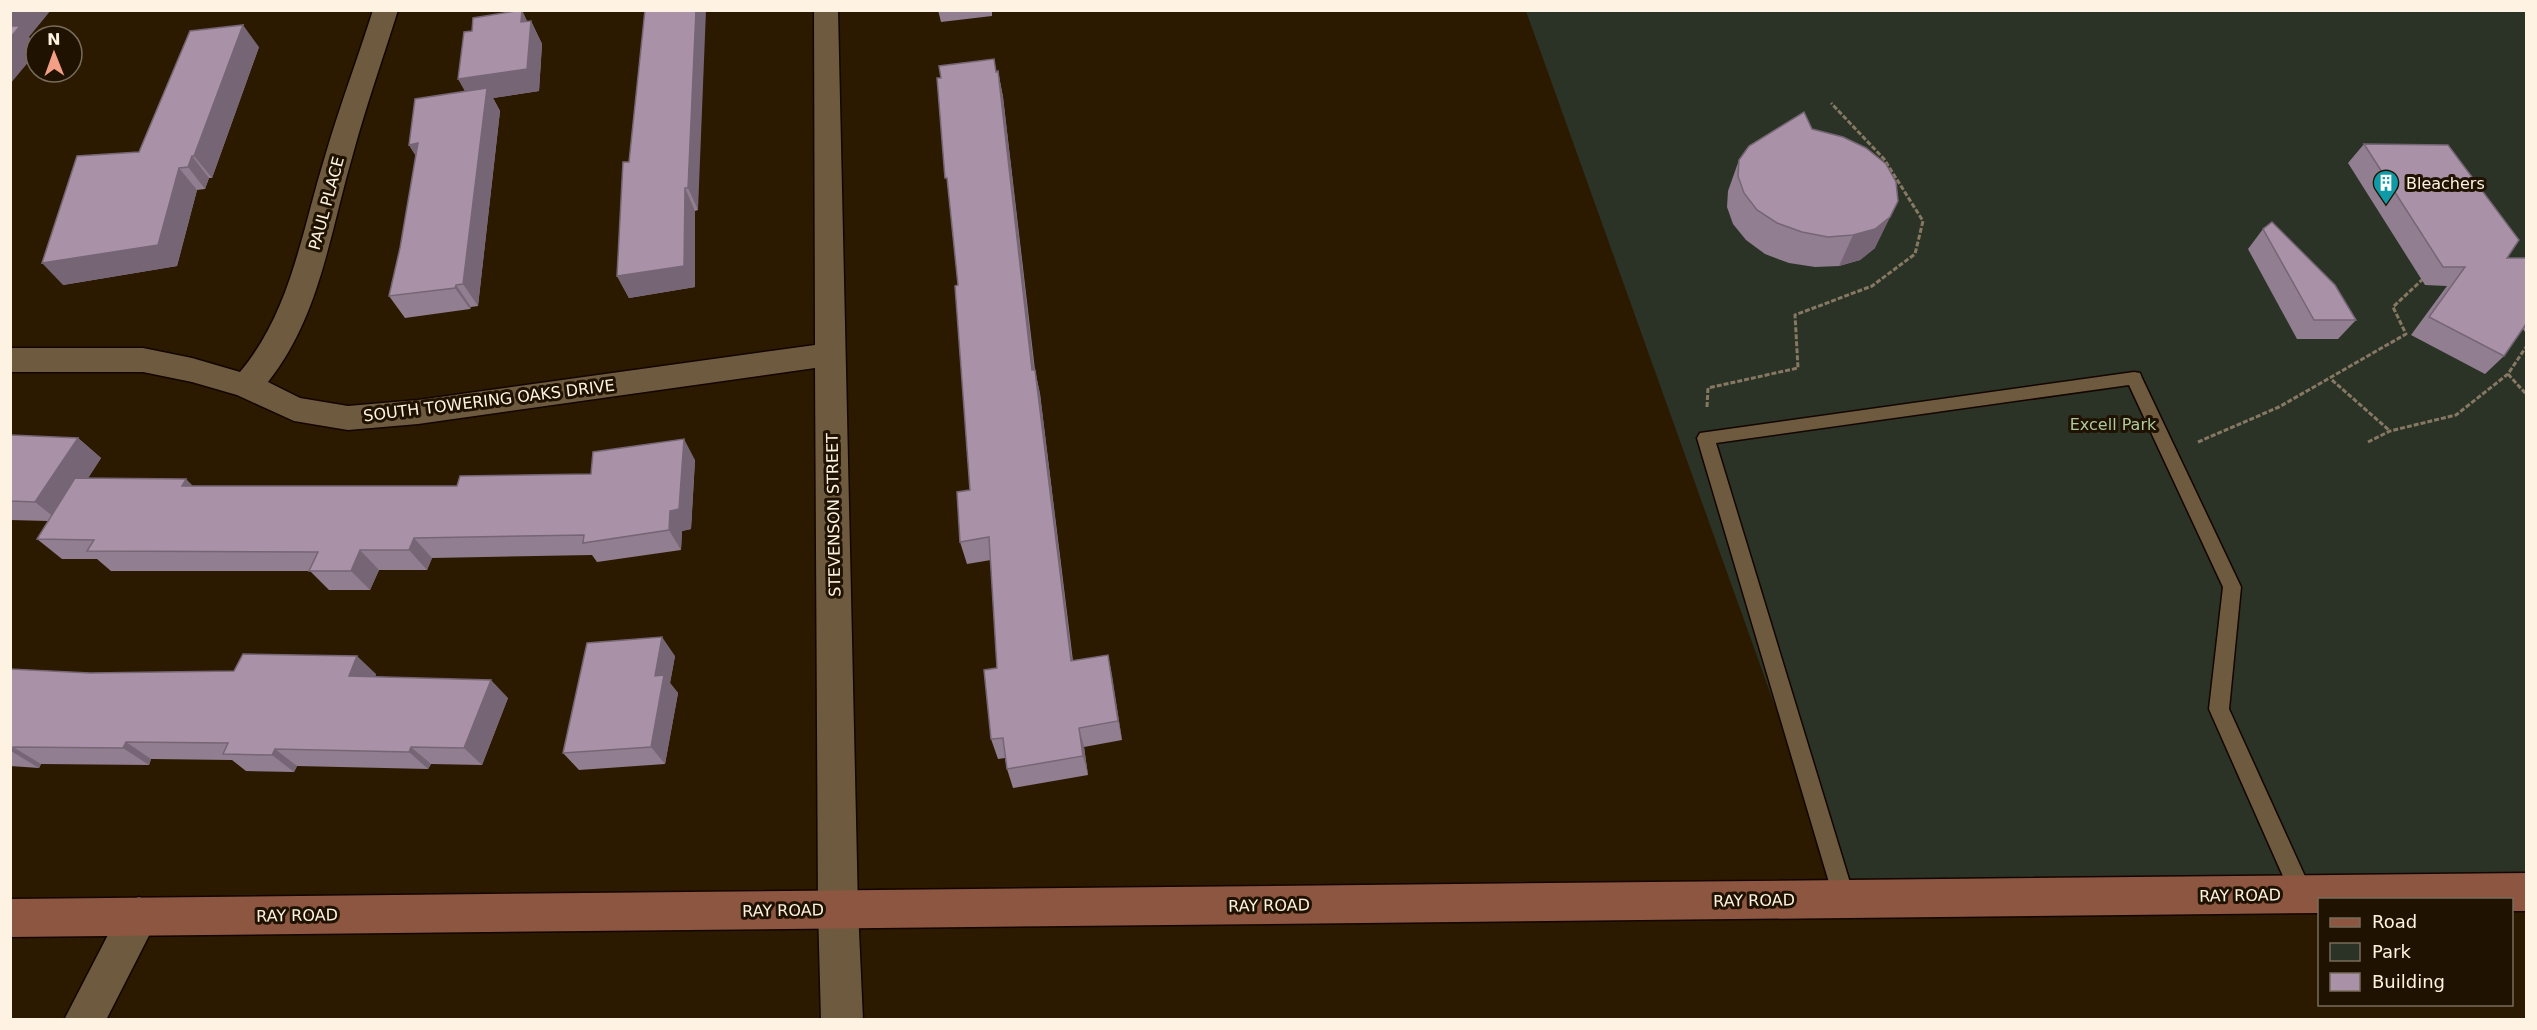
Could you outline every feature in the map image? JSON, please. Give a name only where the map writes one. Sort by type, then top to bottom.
[{"type":"street","name":"PAUL PLACE","points":[[247,386],[269,359],[291,315],[309,268],[339,154],[386,10]]},
{"type":"street","name":"STEVENSON STREET","points":[[826,10],[838,909],[842,1020]]},
{"type":"street","name":"SOUTH TOWERING OAKS DRIVE","points":[[10,360],[144,360],[192,370],[247,386],[294,409],[348,418],[418,412],[831,354]]},
{"type":"street","name":"RAY ROAD","points":[[10,918],[2526,892]]},
{"type":"street","points":[[84,1020],[139,916]]},
{"type":"lane","points":[[1844,899],[1706,438],[2134,378],[2232,587],[2219,709],[2302,894]]},
{"type":"path","points":[[1706,438],[1708,388],[1798,368],[1795,315],[1872,286],[1915,254],[1923,221],[1884,159],[1831,103]]},
{"type":"path","points":[[2169,453],[2246,425],[2332,380],[2406,334],[2393,307],[2425,277]]},
{"type":"path","points":[[2368,442],[2390,431],[2456,416],[2508,374],[2526,346]]},
{"type":"path","points":[[2508,374],[2526,394]]},
{"type":"path","points":[[2332,380],[2390,431]]},
{"type":"green space","name":"Excell Park","points":[[1526,11],[2526,11],[2526,892],[1844,899]]},
{"type":"building","points":[[522,10],[521,22],[531,21],[527,69],[458,79],[464,32],[472,31],[473,18]]},
{"type":"building","points":[[645,10],[696,10],[688,188],[685,188],[684,266],[617,276],[623,162],[629,162]]},
{"type":"building","points":[[243,25],[194,156],[188,167],[179,168],[158,245],[42,263],[77,156],[139,152],[190,31]]},
{"type":"building","points":[[10,26],[20,26],[10,38]]},
{"type":"building","points":[[994,59],[996,72],[998,71],[1032,370],[1035,370],[1071,661],[1108,655],[1118,721],[1079,728],[1083,756],[1007,769],[1003,738],[991,739],[984,670],[997,668],[989,537],[960,542],[957,492],[970,490],[955,286],[958,285],[947,178],[945,178],[937,78],[941,78],[939,66]]},
{"type":"building","points":[[487,88],[463,284],[456,285],[455,288],[389,296],[400,248],[418,143],[409,145],[415,99]]},
{"type":"building","points":[[1804,112],[1812,129],[1843,137],[1866,148],[1886,164],[1896,182],[1898,201],[1890,217],[1875,229],[1853,235],[1828,237],[1802,232],[1777,223],[1757,210],[1744,193],[1738,176],[1739,160],[1749,146]]},
{"type":"building","points":[[2364,144],[2448,145],[2519,240],[2507,258],[2526,258],[2526,324],[2504,356],[2429,317],[2465,267],[2443,267]]},
{"type":"building","points":[[2272,222],[2335,285],[2356,320],[2314,320],[2263,229]]},
{"type":"building","points":[[10,435],[78,438],[35,502],[10,501]]},
{"type":"building","points":[[684,439],[679,509],[670,511],[669,530],[583,543],[584,535],[414,538],[409,550],[360,550],[351,571],[309,571],[318,552],[87,551],[94,540],[37,539],[75,478],[186,479],[182,486],[457,486],[460,476],[591,474],[593,452]]},
{"type":"building","points":[[662,637],[655,676],[664,675],[651,747],[563,753],[587,643]]},
{"type":"building","points":[[243,654],[357,656],[349,676],[491,680],[464,748],[411,747],[409,752],[275,749],[272,755],[223,754],[228,743],[126,742],[123,748],[13,747],[10,751],[10,669],[90,673],[234,671]]},
{"type":"place","name":"Bleachers","points":[[2386,206]]}]
